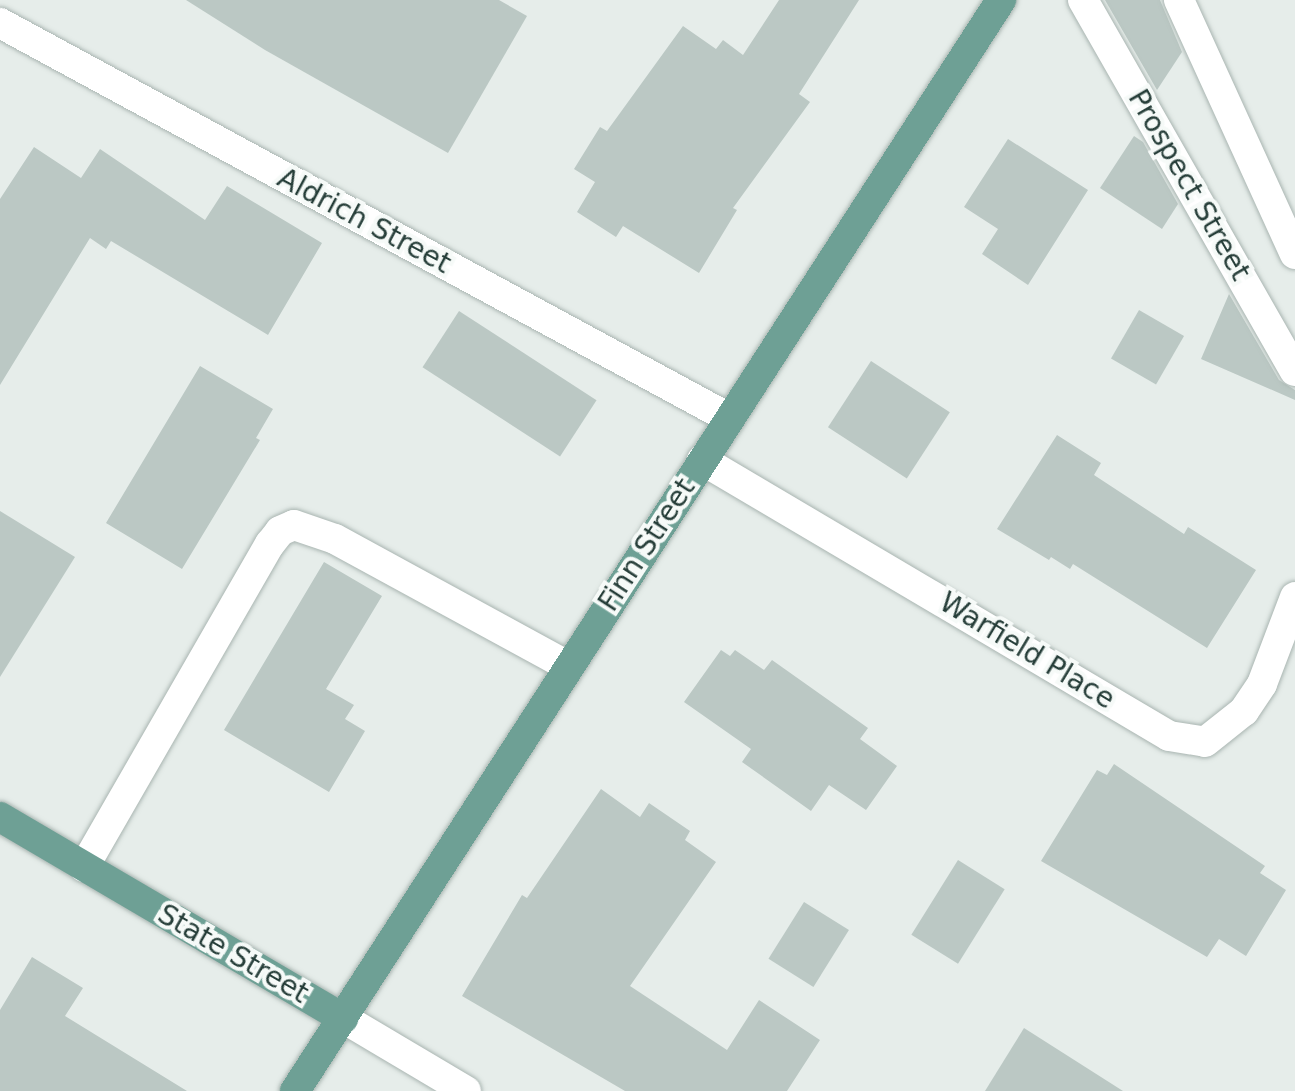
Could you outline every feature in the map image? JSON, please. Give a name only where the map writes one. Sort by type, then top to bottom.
[{"type":"main road","name":"Finn Street","points":[[295,1091],[1001,0]]},
{"type":"main road","name":"State Street","points":[[0,818],[342,1018]]},
{"type":"street","name":"Prospect Street","points":[[1083,0],[1295,371]]},
{"type":"street","name":"Prospect Street","points":[[1179,0],[1295,254]]},
{"type":"street","name":"Aldrich Street","points":[[0,23],[729,418]]},
{"type":"street","name":"Warfield Place","points":[[702,460],[1170,736],[1205,742],[1244,712],[1262,684],[1295,597]]},
{"type":"street","points":[[84,868],[280,531],[294,526],[335,539],[568,666]]},
{"type":"street","name":"State Street","points":[[342,1018],[466,1091]]},
{"type":"building","points":[[186,0],[499,0],[527,16],[448,153],[265,50]]},
{"type":"building","points":[[779,0],[859,0],[799,94],[810,102],[733,208],[737,210],[699,273],[623,226],[616,237],[577,212],[595,182],[574,169],[600,127],[607,131],[683,26],[716,49],[723,40],[743,55]]},
{"type":"building","points":[[1105,0],[1160,0],[1182,52],[1157,90]]},
{"type":"building","points":[[1134,136],[1143,142],[1178,204],[1162,229],[1100,188]]},
{"type":"building","points":[[1008,139],[1088,190],[1028,285],[982,254],[998,229],[964,207]]},
{"type":"building","points":[[34,147],[81,178],[100,149],[205,220],[227,186],[322,243],[268,335],[111,241],[106,249],[90,238],[0,385],[0,199]]},
{"type":"building","points":[[1229,294],[1279,380],[1295,390],[1295,400],[1201,359]]},
{"type":"building","points":[[1139,310],[1184,336],[1156,384],[1111,358]]},
{"type":"building","points":[[459,311],[597,400],[560,457],[423,367]]},
{"type":"building","points":[[871,361],[950,412],[907,478],[828,427]]},
{"type":"building","points":[[200,366],[273,409],[256,438],[260,440],[182,569],[106,523]]},
{"type":"building","points":[[1057,435],[1101,463],[1094,475],[1184,534],[1188,527],[1256,570],[1207,648],[1073,564],[1070,569],[1051,557],[1049,560],[997,529]]},
{"type":"building","points":[[0,511],[75,557],[0,677]]},
{"type":"building","points":[[324,562],[382,596],[326,689],[354,705],[345,719],[365,731],[329,792],[224,730]]},
{"type":"building","points":[[721,650],[730,656],[735,650],[764,670],[772,660],[868,728],[860,739],[897,766],[866,810],[829,785],[811,811],[742,762],[751,749],[684,702]]},
{"type":"building","points":[[1114,764],[1265,866],[1260,873],[1286,890],[1246,956],[1219,939],[1207,957],[1041,861],[1097,770],[1107,775]]},
{"type":"building","points":[[601,789],[640,817],[649,803],[690,831],[685,840],[716,862],[630,986],[727,1050],[759,1000],[820,1040],[787,1091],[625,1091],[462,996],[522,895],[527,898]]},
{"type":"building","points":[[958,860],[1005,889],[958,964],[911,935]]},
{"type":"building","points":[[804,902],[849,930],[813,987],[768,959]]},
{"type":"building","points":[[32,957],[83,988],[65,1016],[187,1091],[0,1091],[0,1010]]},
{"type":"building","points":[[1024,1028],[1123,1091],[985,1091]]}]
